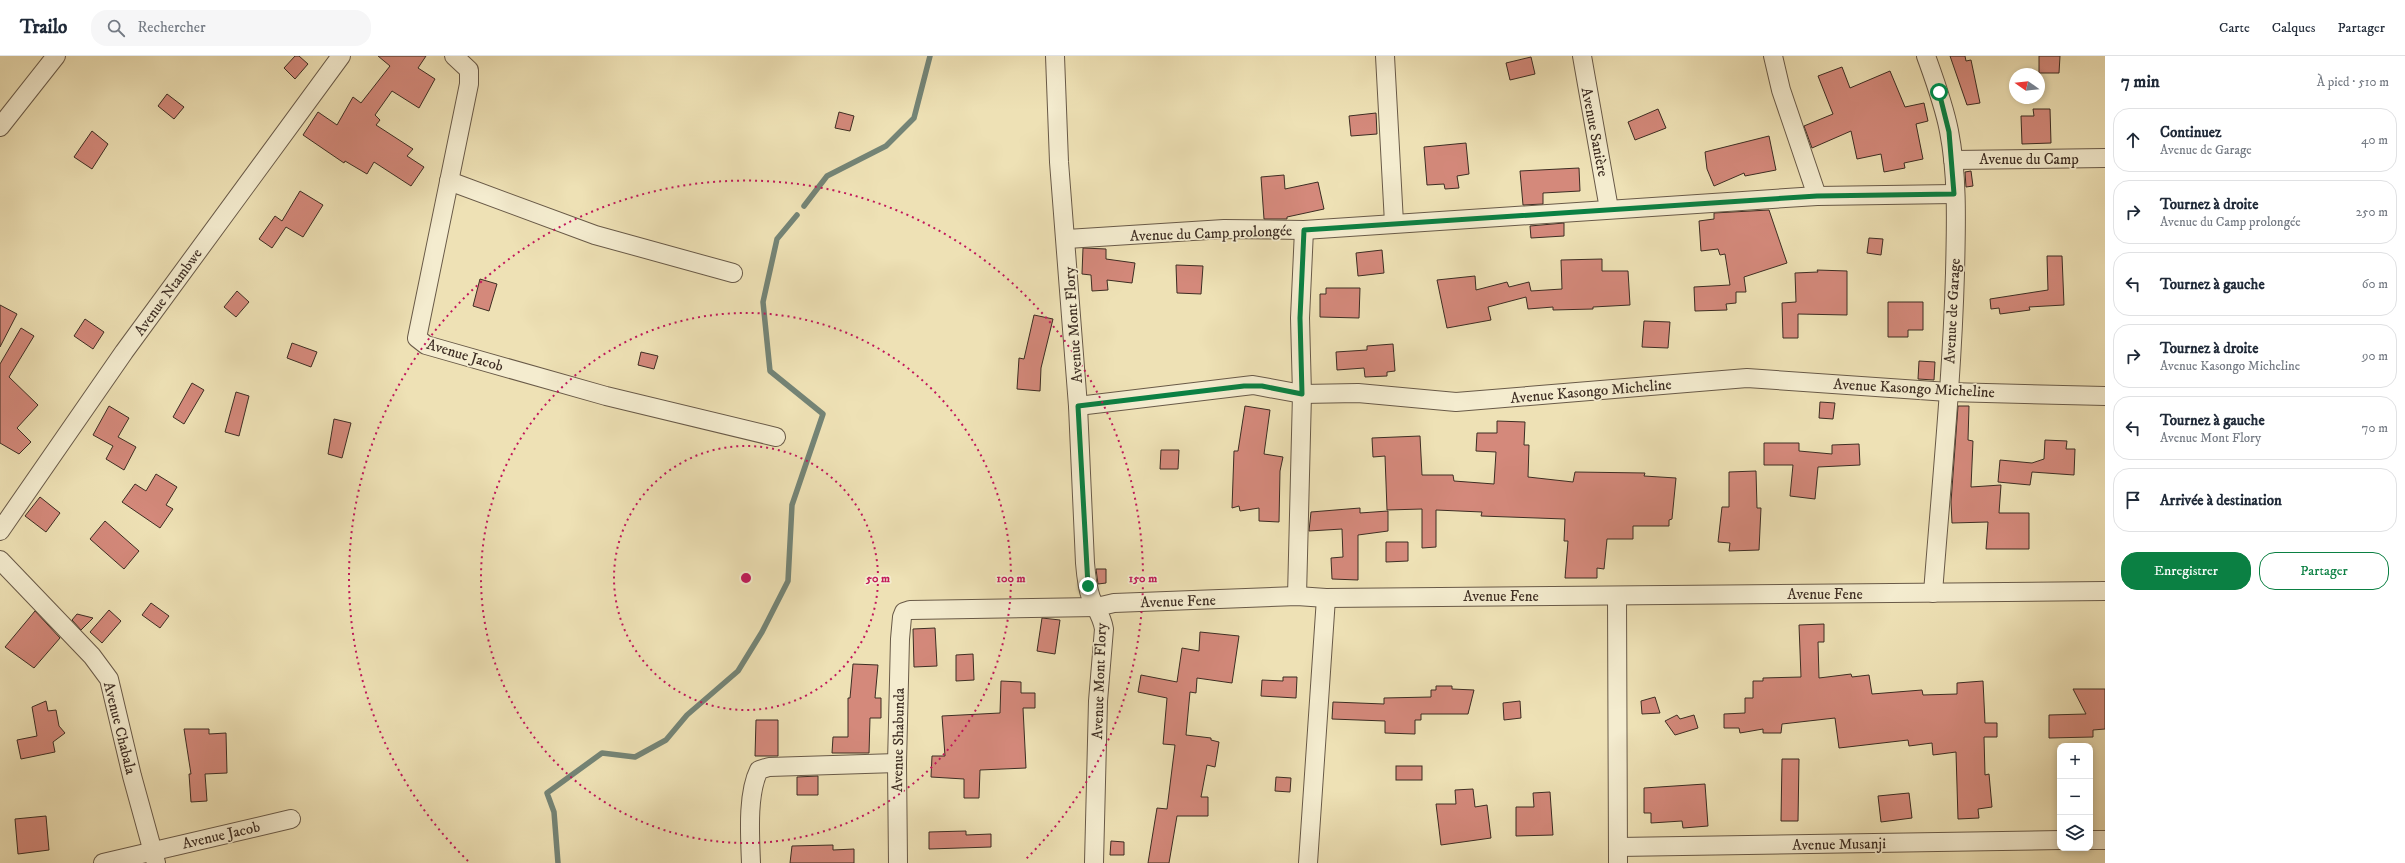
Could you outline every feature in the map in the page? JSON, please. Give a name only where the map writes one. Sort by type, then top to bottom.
[{"type":"street","points":[[0,128],[56,56]]},
{"type":"street","name":"Avenue Ntambwe","points":[[0,531],[124,352],[341,56]]},
{"type":"street","name":"Avenue Jacob","points":[[454,56],[469,70],[470,77],[417,338],[421,342],[606,396],[776,437]]},
{"type":"street","name":"Avenue Mont Flory","points":[[1055,56],[1059,162],[1078,406],[1085,564],[1091,599],[1102,618],[1104,629],[1098,701],[1094,863]]},
{"type":"street","points":[[1385,56],[1394,223]]},
{"type":"street","name":"Avenue Sanière","points":[[1582,56],[1609,209]]},
{"type":"street","points":[[1773,56],[1781,90],[1817,196]]},
{"type":"street","name":"Avenue de Garage","points":[[1926,56],[1939,92],[1949,132],[1953,160],[1954,194],[1954,308],[1933,593]]},
{"type":"street","name":"Avenue du Camp","points":[[1953,160],[2105,158]]},
{"type":"street","points":[[449,181],[595,234],[733,273]]},
{"type":"street","name":"Avenue du Camp prolongée","points":[[1066,239],[1224,229],[1304,230],[1817,196],[1954,194]]},
{"type":"street","points":[[1297,596],[1302,394],[1300,318],[1304,230]]},
{"type":"street","name":"Avenue Kasongo Micheline","points":[[1078,406],[1244,386],[1262,386],[1302,394],[1358,393],[1456,402],[1747,378],[1948,392],[2105,396]]},
{"type":"street","name":"Avenue Chabala","points":[[0,560],[87,651],[109,679],[154,857]]},
{"type":"street","name":"Avenue Fene","points":[[902,617],[904,612],[910,610],[1097,607],[1114,603],[1297,596],[1326,598],[2105,591]]},
{"type":"street","points":[[1617,596],[1618,855]]},
{"type":"street","points":[[1308,863],[1326,598]]},
{"type":"street","name":"Avenue Shabunda","points":[[898,863],[897,763],[902,617]]},
{"type":"street","points":[[751,863],[750,829],[753,791],[759,770],[769,767],[897,763]]},
{"type":"street","name":"Avenue Jacob","points":[[103,863],[154,857],[291,819]]},
{"type":"street","name":"Avenue Musanji","points":[[1618,855],[2057,840]]},
{"type":"street","points":[[2093,840],[2105,840]]},
{"type":"building","points":[[295,56],[299,56],[308,64],[295,79],[284,68]]},
{"type":"building","points":[[378,56],[426,56],[418,68],[435,79],[419,108],[392,91],[375,115],[380,120],[376,125],[413,149],[407,156],[424,167],[411,186],[374,162],[367,174],[345,161],[344,163],[303,135],[318,112],[337,125],[353,97],[361,103],[390,66]]},
{"type":"building","points":[[1950,56],[1965,56],[1966,61],[1971,60],[1980,103],[1967,105]]},
{"type":"building","points":[[2039,56],[2060,56],[2059,73],[2045,73],[2045,68],[2039,68]]},
{"type":"building","points":[[1531,57],[1535,74],[1510,80],[1506,63]]},
{"type":"building","points":[[1842,67],[1850,88],[1890,71],[1905,107],[1924,103],[1928,121],[1916,124],[1923,159],[1904,163],[1905,168],[1884,172],[1881,154],[1857,159],[1851,131],[1812,148],[1804,126],[1833,114],[1818,76]]},
{"type":"building","points":[[167,94],[184,107],[174,119],[158,106]]},
{"type":"building","points":[[1658,109],[1666,128],[1635,140],[1628,122]]},
{"type":"building","points":[[2033,109],[2050,109],[2051,143],[2022,144],[2021,116],[2034,116]]},
{"type":"building","points":[[839,112],[854,116],[850,131],[835,128]]},
{"type":"building","points":[[1376,113],[1377,134],[1351,136],[1349,116]]},
{"type":"building","points":[[92,131],[108,144],[92,169],[74,157]]},
{"type":"building","points":[[1769,136],[1776,170],[1745,176],[1744,173],[1714,186],[1707,169],[1705,152]]},
{"type":"building","points":[[1466,143],[1469,174],[1457,176],[1459,188],[1445,189],[1444,184],[1427,185],[1424,147]]},
{"type":"building","points":[[1579,168],[1580,191],[1543,193],[1543,204],[1523,205],[1520,171]]},
{"type":"building","points":[[1971,171],[1973,186],[1966,187],[1965,172]]},
{"type":"building","points":[[1284,175],[1285,189],[1318,182],[1324,209],[1287,217],[1287,219],[1264,219],[1261,177]]},
{"type":"building","points":[[300,191],[323,205],[303,237],[286,227],[272,248],[259,239],[275,216],[282,221]]},
{"type":"building","points":[[1769,210],[1787,263],[1744,277],[1746,292],[1736,292],[1736,303],[1726,304],[1727,310],[1695,311],[1694,287],[1730,285],[1725,254],[1720,255],[1718,249],[1701,251],[1699,221],[1714,219],[1714,213]]},
{"type":"building","points":[[1564,223],[1564,236],[1531,238],[1530,226]]},
{"type":"building","points":[[1869,238],[1883,239],[1881,255],[1867,253]]},
{"type":"building","points":[[1083,248],[1106,249],[1106,259],[1135,263],[1132,283],[1107,280],[1108,290],[1092,291],[1091,275],[1082,274]]},
{"type":"building","points":[[1382,250],[1384,273],[1358,276],[1356,253]]},
{"type":"building","points":[[2047,256],[2062,256],[2064,305],[2029,307],[2030,310],[2000,314],[1999,308],[1991,309],[1990,299],[2048,290]]},
{"type":"building","points":[[1602,259],[1602,271],[1628,271],[1630,305],[1593,307],[1593,309],[1553,310],[1553,307],[1528,309],[1526,297],[1488,307],[1491,320],[1447,328],[1437,280],[1475,276],[1476,290],[1507,282],[1509,287],[1529,282],[1531,291],[1562,289],[1561,260]]},
{"type":"building","points":[[1176,265],[1203,266],[1201,294],[1177,293]]},
{"type":"building","points":[[1817,270],[1847,271],[1847,315],[1798,314],[1798,338],[1783,338],[1782,303],[1796,302],[1795,273],[1818,272]]},
{"type":"building","points":[[480,279],[497,284],[489,311],[473,306]]},
{"type":"building","points":[[1326,288],[1360,288],[1359,318],[1320,317],[1320,294],[1326,294]]},
{"type":"building","points":[[237,291],[249,302],[236,317],[224,307]]},
{"type":"building","points":[[1888,302],[1923,302],[1923,330],[1908,330],[1908,337],[1888,337]]},
{"type":"building","points":[[0,305],[17,314],[0,347]]},
{"type":"building","points":[[1034,315],[1053,319],[1041,368],[1040,391],[1017,389],[1019,358],[1024,359]]},
{"type":"building","points":[[85,319],[104,332],[93,349],[74,336]]},
{"type":"building","points":[[1644,321],[1670,322],[1668,348],[1642,347]]},
{"type":"building","points":[[21,328],[34,336],[9,377],[38,405],[17,428],[31,442],[19,454],[0,443],[0,364]]},
{"type":"building","points":[[292,343],[317,352],[311,367],[287,358]]},
{"type":"building","points":[[1393,344],[1395,371],[1387,372],[1387,376],[1365,377],[1364,368],[1337,370],[1336,352],[1367,350],[1367,346]]},
{"type":"building","points":[[641,352],[658,356],[654,369],[638,365]]},
{"type":"building","points":[[1919,361],[1935,362],[1934,380],[1918,379]]},
{"type":"building","points":[[192,383],[204,390],[184,424],[173,417]]},
{"type":"building","points":[[236,392],[249,396],[239,436],[225,432]]},
{"type":"building","points":[[1820,402],[1835,403],[1833,419],[1819,418]]},
{"type":"building","points":[[109,406],[129,418],[118,437],[136,447],[124,470],[106,459],[113,446],[93,435]]},
{"type":"building","points":[[1245,406],[1270,410],[1264,454],[1283,457],[1280,471],[1279,522],[1259,521],[1259,508],[1240,511],[1239,506],[1232,508],[1234,451],[1238,451]]},
{"type":"building","points":[[1958,406],[1969,406],[1968,440],[1973,441],[1971,487],[2001,485],[1999,513],[2029,513],[2029,549],[1986,549],[1988,522],[1952,523],[1951,502]]},
{"type":"building","points":[[334,419],[351,423],[342,458],[328,454]]},
{"type":"building","points":[[1497,421],[1525,422],[1524,445],[1529,445],[1528,477],[1573,482],[1575,472],[1645,473],[1644,476],[1676,478],[1672,519],[1669,520],[1669,526],[1633,526],[1633,539],[1607,539],[1604,569],[1597,568],[1597,578],[1565,578],[1568,541],[1564,541],[1565,519],[1481,516],[1482,512],[1436,510],[1436,547],[1422,548],[1422,509],[1387,510],[1385,456],[1373,457],[1372,438],[1420,436],[1422,475],[1453,475],[1454,481],[1494,484],[1496,452],[1476,451],[1477,433],[1497,433]]},
{"type":"building","points":[[2045,440],[2067,441],[2066,449],[2075,449],[2074,475],[2032,472],[2030,485],[1998,482],[2000,460],[2032,463],[2044,459]]},
{"type":"building","points":[[1764,443],[1799,443],[1799,451],[1832,454],[1832,445],[1859,444],[1860,465],[1818,467],[1815,499],[1790,496],[1793,465],[1764,465]]},
{"type":"building","points":[[1161,450],[1179,450],[1178,469],[1160,469]]},
{"type":"building","points":[[1756,471],[1757,508],[1761,508],[1759,550],[1729,551],[1730,543],[1718,542],[1722,507],[1729,507],[1729,472]]},
{"type":"building","points":[[156,474],[177,487],[166,505],[173,509],[160,528],[122,502],[135,484],[146,491]]},
{"type":"building","points":[[40,497],[60,513],[46,532],[25,516]]},
{"type":"building","points":[[1360,508],[1360,513],[1388,511],[1388,531],[1358,535],[1358,580],[1332,579],[1331,558],[1343,557],[1342,529],[1309,531],[1311,512]]},
{"type":"building","points":[[105,521],[139,551],[124,569],[90,539]]},
{"type":"building","points":[[1386,542],[1408,542],[1408,561],[1386,562]]},
{"type":"building","points":[[1096,569],[1106,569],[1106,583],[1098,584]]},
{"type":"building","points":[[151,603],[169,616],[160,628],[142,615]]},
{"type":"building","points":[[109,610],[121,621],[102,643],[90,632]]},
{"type":"building","points":[[35,611],[60,638],[34,668],[5,647]]},
{"type":"building","points":[[77,614],[93,618],[81,630],[72,620]]},
{"type":"building","points":[[1042,618],[1060,620],[1055,654],[1037,651]]},
{"type":"building","points":[[1824,624],[1824,642],[1818,642],[1819,678],[1851,674],[1852,677],[1869,675],[1872,694],[1922,690],[1923,695],[1957,694],[1957,683],[1983,681],[1985,723],[1997,723],[1997,737],[1984,737],[1985,775],[1989,774],[1992,807],[1978,809],[1979,818],[1958,819],[1956,752],[1933,755],[1932,743],[1909,746],[1908,740],[1839,748],[1835,718],[1782,724],[1781,733],[1763,733],[1763,729],[1740,733],[1739,728],[1724,728],[1724,714],[1745,713],[1745,698],[1753,698],[1753,681],[1763,681],[1763,678],[1801,677],[1799,625]]},
{"type":"building","points":[[935,628],[937,666],[914,667],[913,629]]},
{"type":"building","points":[[1200,632],[1239,636],[1232,683],[1197,678],[1196,693],[1190,692],[1186,735],[1211,738],[1211,740],[1219,742],[1215,767],[1207,765],[1201,797],[1208,797],[1208,816],[1177,816],[1169,863],[1148,863],[1157,808],[1167,809],[1175,745],[1163,744],[1167,698],[1138,692],[1141,675],[1177,682],[1182,648],[1199,651]]},
{"type":"building","points":[[973,654],[974,680],[956,681],[956,655]]},
{"type":"building","points":[[853,664],[878,665],[875,698],[881,698],[881,718],[870,718],[869,753],[832,753],[833,737],[848,737],[848,698],[850,698]]},
{"type":"building","points":[[1283,677],[1297,677],[1296,698],[1261,696],[1262,680],[1283,681]]},
{"type":"building","points":[[1001,681],[1021,682],[1021,693],[1035,693],[1035,708],[1023,708],[1026,768],[980,770],[979,798],[964,798],[964,779],[931,777],[932,756],[945,756],[942,716],[1000,713]]},
{"type":"building","points":[[1436,686],[1452,686],[1452,689],[1474,690],[1468,714],[1421,714],[1421,720],[1415,720],[1415,734],[1385,733],[1385,721],[1332,719],[1333,702],[1384,704],[1384,698],[1431,697],[1431,690],[1436,690]]},
{"type":"building","points":[[2073,689],[2105,689],[2105,729],[2093,730],[2093,737],[2049,738],[2049,715],[2086,714]]},
{"type":"building","points":[[1655,697],[1660,713],[1642,714],[1641,701]]},
{"type":"building","points":[[46,701],[48,711],[56,710],[59,726],[65,733],[53,742],[55,752],[21,759],[17,740],[37,736],[32,707]]},
{"type":"building","points":[[1520,701],[1521,718],[1504,720],[1503,703]]},
{"type":"building","points":[[1677,715],[1680,719],[1694,715],[1698,728],[1675,735],[1665,721]]},
{"type":"building","points":[[756,720],[778,720],[778,756],[755,756]]},
{"type":"building","points":[[184,729],[209,729],[209,734],[226,733],[227,773],[205,774],[207,801],[191,802],[189,774],[191,774]]},
{"type":"building","points":[[1782,759],[1799,759],[1798,821],[1781,821]]},
{"type":"building","points":[[1396,766],[1422,766],[1422,780],[1396,780]]},
{"type":"building","points":[[818,776],[818,795],[797,795],[797,777]]},
{"type":"building","points":[[1276,777],[1291,778],[1290,792],[1275,791]]},
{"type":"building","points":[[1705,784],[1708,826],[1683,828],[1682,821],[1651,823],[1651,813],[1644,813],[1644,788]]},
{"type":"building","points":[[1473,789],[1475,807],[1487,805],[1491,838],[1441,845],[1436,804],[1456,804],[1455,790]]},
{"type":"building","points":[[1550,792],[1553,835],[1516,836],[1516,807],[1534,807],[1533,793]]},
{"type":"building","points":[[1909,793],[1912,818],[1881,822],[1878,796]]},
{"type":"building","points":[[46,816],[49,850],[18,854],[15,819]]},
{"type":"building","points":[[966,831],[966,835],[991,834],[991,847],[929,849],[929,832]]},
{"type":"building","points":[[1111,841],[1124,842],[1124,855],[1110,855]]},
{"type":"building","points":[[833,845],[833,850],[854,849],[854,863],[790,863],[792,846]]},
{"type":"waterway","points":[[804,206],[827,176],[886,146],[914,118],[930,56]]},
{"type":"waterway","points":[[558,863],[554,812],[547,793],[602,753],[635,757],[666,740],[687,715],[738,671],[762,632],[788,581],[792,505],[823,414],[770,371],[763,302],[777,239],[797,215]]},
{"type":"route","points":[[1088,586],[1085,564],[1078,406],[1253,385],[1302,394],[1300,318],[1304,230],[1623,207],[1817,196],[1954,194],[1953,160],[1949,132],[1939,92]]}]
